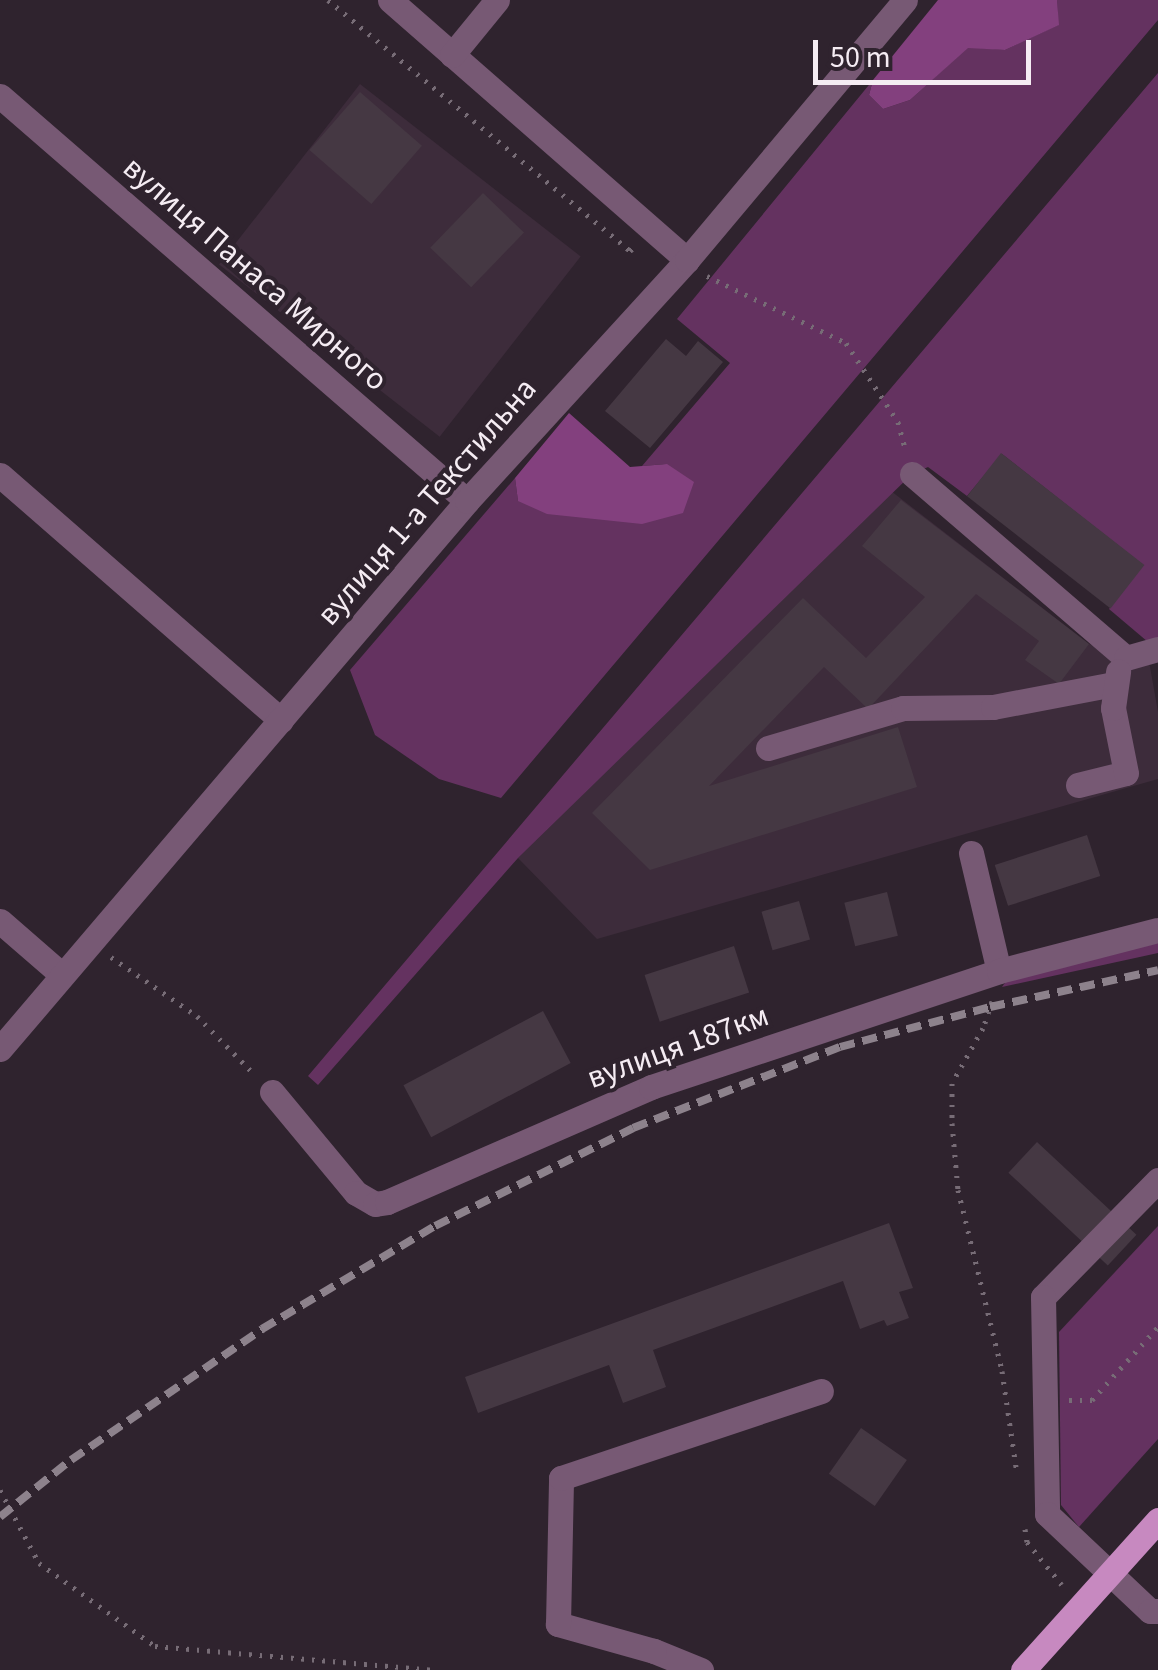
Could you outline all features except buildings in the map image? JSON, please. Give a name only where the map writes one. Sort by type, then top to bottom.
[{"type":"main road","points":[[1023,1670],[1158,1520]]},
{"type":"street","points":[[390,0],[650,228],[684,263]]},
{"type":"street","points":[[452,55],[498,0]]},
{"type":"street","name":"вулиця 1-а Текстильна","points":[[0,1048],[466,501],[684,263],[906,0]]},
{"type":"street","name":"вулиця Панаса Мирного","points":[[0,96],[466,501]]},
{"type":"street","points":[[912,474],[1126,658]]},
{"type":"street","points":[[0,475],[281,720]]},
{"type":"street","points":[[1078,784],[1126,773],[1113,708],[1114,684],[1126,658],[1158,649]]},
{"type":"street","points":[[768,748],[902,708],[993,706],[1114,684]]},
{"type":"street","points":[[971,853],[999,970]]},
{"type":"street","points":[[0,922],[61,974]]},
{"type":"street","name":"вулиця 187км","points":[[272,1092],[356,1193],[375,1204],[387,1202],[650,1087],[999,970],[1158,930]]},
{"type":"street","points":[[1158,1180],[1043,1297],[1047,1514],[1150,1611],[1158,1611]]},
{"type":"street","points":[[701,1670],[654,1651],[558,1624],[561,1478],[822,1391]]},
{"type":"path","points":[[328,0],[630,251],[650,228]]},
{"type":"path","points":[[684,263],[846,343],[898,422],[912,474]]},
{"type":"path","points":[[88,942],[197,1016],[272,1092]]},
{"type":"path","points":[[999,970],[982,1028],[952,1083],[952,1123],[958,1190],[1002,1371],[1018,1485]]},
{"type":"path","points":[[1045,1400],[1092,1400],[1158,1326]]},
{"type":"path","points":[[0,1490],[38,1563],[155,1646],[435,1670]]},
{"type":"path","points":[[1024,1523],[1027,1542],[1080,1606]]},
{"type":"shaded area","points":[[938,0],[1057,0],[1059,25],[1005,50],[968,48],[910,100],[883,109],[869,95],[873,80]]},
{"type":"shaded area","points":[[1057,0],[1158,0],[1158,20],[501,798],[439,779],[375,735],[350,670],[515,478],[518,501],[667,464],[642,466],[730,363],[677,319],[873,80],[869,95],[883,109],[910,100],[968,47],[1005,50],[1058,25]]},
{"type":"shaded area","points":[[1158,73],[1158,639],[1148,642],[1109,609],[1143,565],[1002,454],[967,496],[928,467],[912,474],[518,858],[318,1085],[308,1076]]},
{"type":"shaded area","points":[[360,84],[581,256],[440,437],[219,264]]},
{"type":"shaded area","points":[[569,413],[630,467],[667,464],[694,482],[683,513],[642,524],[547,514],[518,501],[515,478]]},
{"type":"shaded area","points":[[891,491],[1089,644],[1149,661],[1158,712],[1158,779],[597,939],[518,858]]},
{"type":"shaded area","points":[[1158,943],[1158,953],[1002,987],[1009,977]]},
{"type":"shaded area","points":[[1158,1226],[1158,1439],[1079,1527],[1061,1505],[1059,1332]]},
{"type":"railway","points":[[0,1517],[71,1460],[262,1329],[435,1226],[633,1128],[840,1047],[990,1007],[1158,970]]}]
